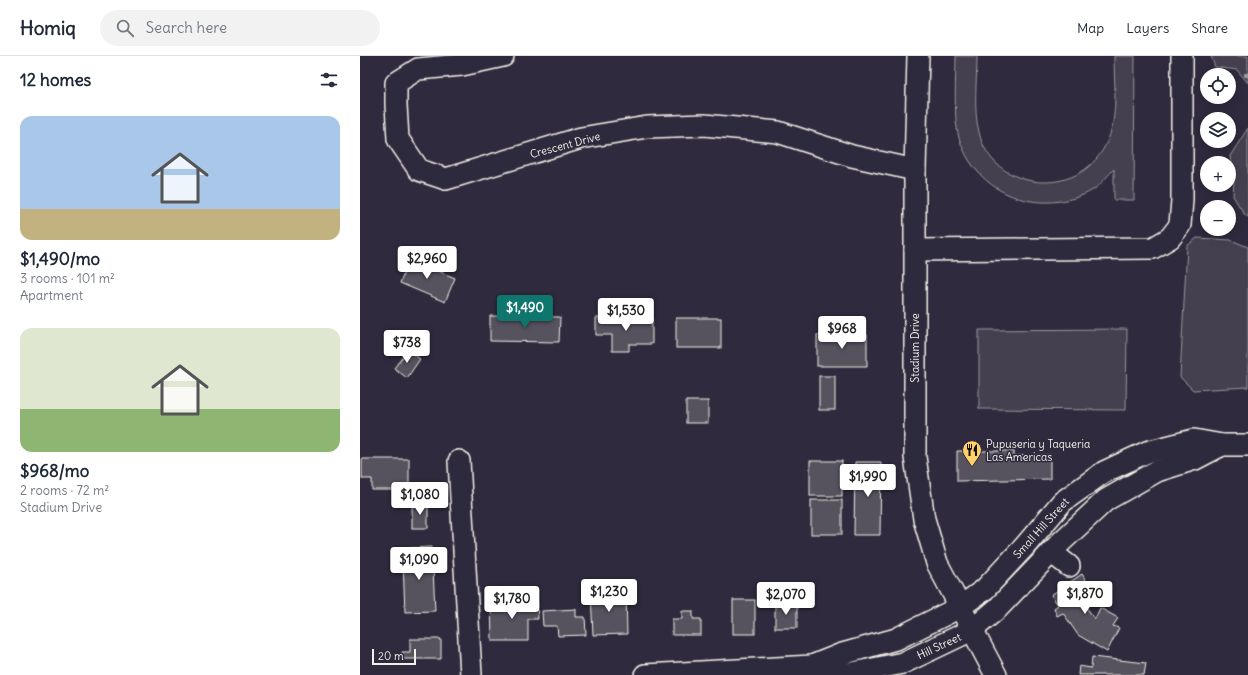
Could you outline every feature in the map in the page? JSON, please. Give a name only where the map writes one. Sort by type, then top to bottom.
[{"type":"street","name":"Crescent Drive","points":[[503,56],[462,65],[418,69],[396,83],[398,139],[419,170],[446,179],[581,138],[647,127],[704,125],[778,132],[852,156],[915,170]]},
{"type":"street","name":"Stadium Drive","points":[[918,56],[915,170],[915,457],[924,519],[937,563],[996,675]]},
{"type":"street","points":[[915,250],[1153,248],[1170,238],[1180,226],[1182,200],[1182,56]]},
{"type":"street","name":"Small Hill Street","points":[[960,607],[985,589],[1025,546],[1062,502],[1104,472],[1147,452],[1194,440],[1222,445],[1248,445]]},
{"type":"street","name":"Small Hill Street","points":[[972,630],[998,608],[1051,552],[1106,500],[1157,471],[1195,459],[1222,445]]},
{"type":"street","points":[[459,461],[471,675]]},
{"type":"street","points":[[1051,552],[1069,566]]},
{"type":"street","name":"Hill Street","points":[[645,675],[753,672],[812,666],[842,654],[896,639],[960,607]]},
{"type":"street","name":"Hill Street","points":[[812,666],[848,674],[903,663],[972,630]]},
{"type":"shaded area","points":[[956,56],[977,56],[976,114],[979,132],[986,151],[999,166],[1015,176],[1034,181],[1053,182],[1072,177],[1089,167],[1102,151],[1108,140],[1114,117],[1114,56],[1135,56],[1134,200],[1114,200],[1114,169],[1093,190],[1080,196],[1061,201],[1044,202],[1012,196],[985,180],[974,168],[966,154],[957,130],[955,109]]},
{"type":"shaded area","points":[[1211,56],[1248,56],[1248,83],[1236,68],[1215,67]]},
{"type":"shaded area","points":[[1248,128],[1248,217],[1245,215],[1233,196],[1233,192],[1236,192],[1236,156],[1230,156]]},
{"type":"shaded area","points":[[1197,238],[1231,240],[1248,247],[1248,387],[1193,390],[1180,377],[1187,246]]},
{"type":"shaded area","points":[[1127,329],[1126,410],[979,409],[979,330]]},
{"type":"building","points":[[409,259],[455,278],[445,302],[400,283]]},
{"type":"building","points":[[490,316],[560,317],[559,342],[490,341]]},
{"type":"building","points":[[596,318],[652,318],[652,344],[629,344],[629,351],[612,351],[612,335],[596,335]]},
{"type":"building","points":[[676,318],[721,318],[721,348],[676,348]]},
{"type":"building","points":[[817,335],[867,335],[867,366],[817,366]]},
{"type":"building","points":[[408,350],[420,359],[407,378],[394,368]]},
{"type":"building","points":[[819,376],[835,376],[835,410],[819,410]]},
{"type":"building","points":[[686,401],[708,401],[708,423],[686,423]]},
{"type":"building","points":[[957,451],[1014,451],[1014,456],[1050,455],[1050,479],[957,481]]},
{"type":"building","points":[[362,459],[409,459],[409,490],[372,490],[372,479],[362,479]]},
{"type":"building","points":[[810,461],[842,461],[842,496],[810,496]]},
{"type":"building","points":[[855,462],[881,462],[880,535],[854,535]]},
{"type":"building","points":[[811,500],[842,500],[842,534],[811,534]]},
{"type":"building","points":[[412,505],[428,505],[428,528],[412,528]]},
{"type":"building","points":[[432,547],[435,611],[405,612],[403,563],[409,563],[409,548]]},
{"type":"building","points":[[1082,574],[1089,585],[1082,589],[1091,603],[1086,607],[1095,619],[1100,608],[1118,618],[1113,626],[1119,628],[1107,652],[1078,635],[1063,613],[1057,616],[1054,608],[1058,605],[1051,595]]},
{"type":"building","points":[[626,592],[627,634],[593,635],[591,593]]},
{"type":"building","points":[[733,600],[755,600],[755,634],[733,634]]},
{"type":"building","points":[[491,602],[537,602],[538,619],[528,619],[528,641],[492,641]]},
{"type":"building","points":[[775,605],[797,605],[797,628],[775,628]]},
{"type":"building","points":[[576,609],[576,617],[585,617],[586,635],[558,636],[557,626],[543,626],[542,611]]},
{"type":"building","points":[[682,611],[693,611],[693,619],[701,619],[701,635],[672,635],[672,619],[682,619]]},
{"type":"building","points":[[410,639],[441,639],[441,659],[402,659],[402,652],[410,652]]},
{"type":"building","points":[[1092,657],[1146,663],[1144,675],[1078,675],[1079,666],[1091,668]]},
{"type":"place","name":"Pupuseria y Taqueria Las Americas","points":[[972,467]]}]
